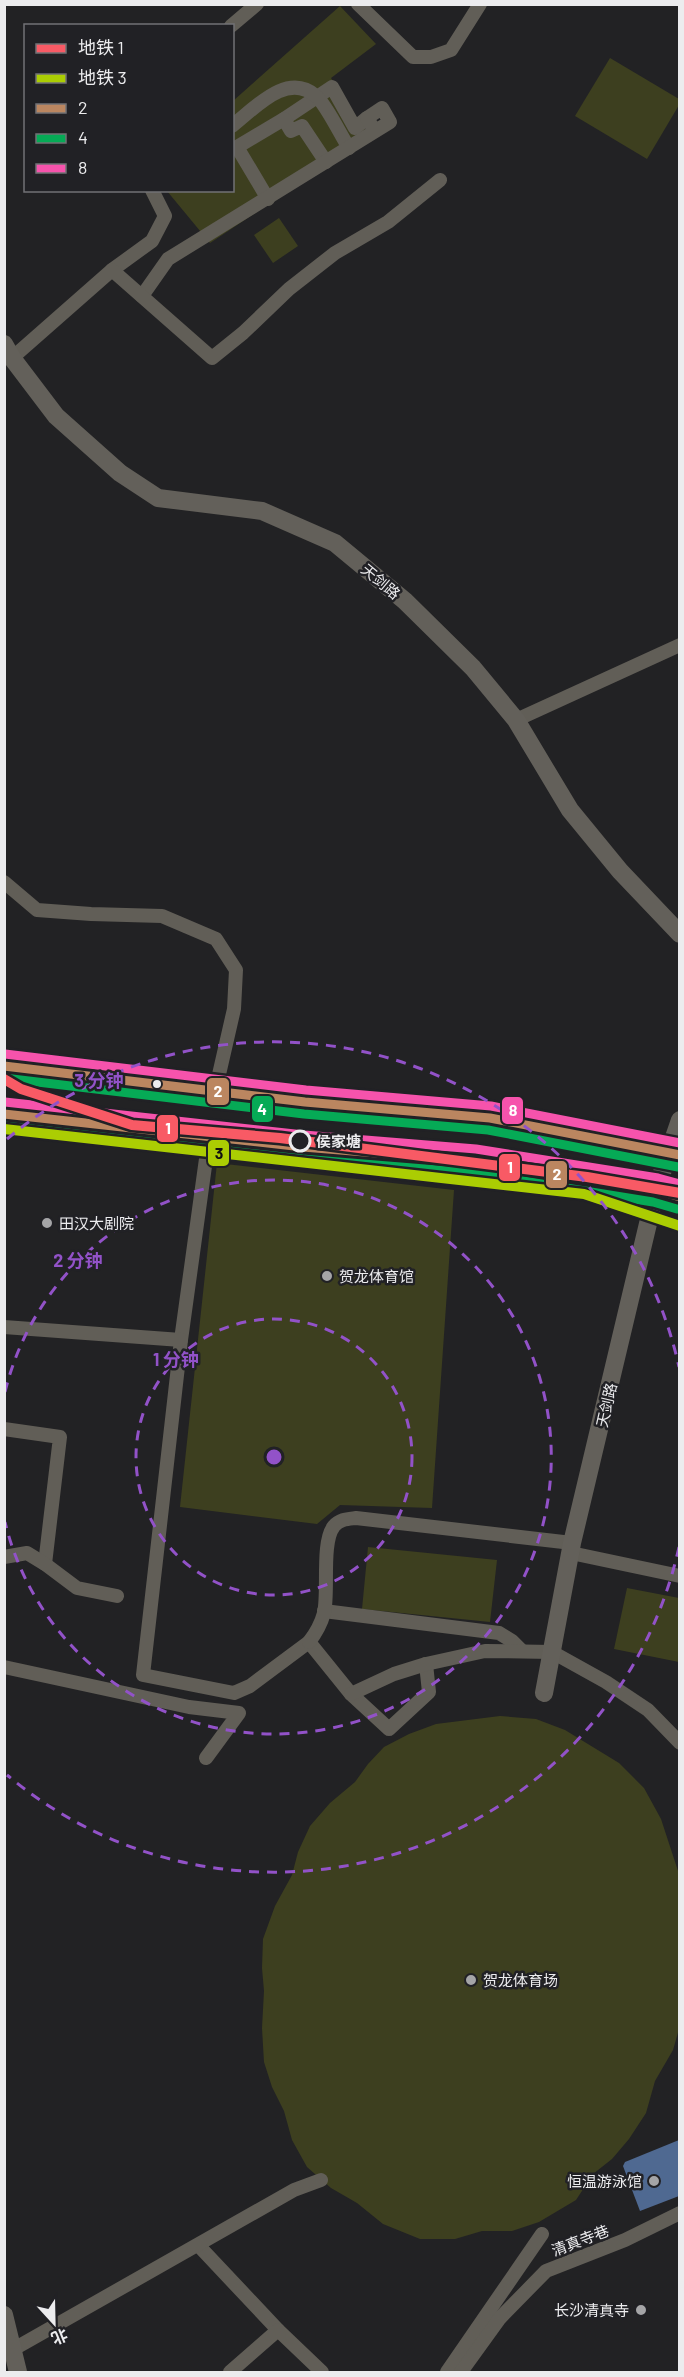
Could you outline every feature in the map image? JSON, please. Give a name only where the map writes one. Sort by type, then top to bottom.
[{"type":"street","points":[[233,24],[257,4]]},
{"type":"street","points":[[358,4],[413,57],[430,57],[451,50],[480,4]]},
{"type":"street","points":[[234,124],[275,92],[300,87],[317,97],[349,148]]},
{"type":"street","points":[[142,296],[168,259],[268,199],[390,122],[382,108],[355,128],[332,87],[237,147],[268,199]]},
{"type":"street","points":[[284,119],[291,131],[302,126],[326,162]]},
{"type":"street","points":[[112,270],[212,358],[243,333],[289,289],[335,253],[388,222],[440,180]]},
{"type":"street","points":[[7,354],[152,240],[165,216],[153,192]]},
{"type":"street","name":"天剑路","points":[[7,354],[56,416],[120,473],[159,498],[262,511],[335,543],[405,601],[473,668],[516,720],[570,810],[620,871],[680,934]]},
{"type":"street","points":[[516,720],[680,645]]},
{"type":"street","points":[[4,882],[37,910],[162,916],[216,939],[236,970],[234,1009],[215,1092]]},
{"type":"street","points":[[4,1066],[215,1092],[490,1118],[674,1153]]},
{"type":"street","points":[[4,1114],[303,1147],[475,1161],[656,1190],[680,1197]]},
{"type":"street","name":"天剑路","points":[[544,1693],[572,1548],[656,1190],[674,1153],[680,1120]]},
{"type":"street","points":[[209,1137],[181,1340],[143,1675],[234,1693],[250,1686],[309,1642],[318,1629],[324,1611],[326,1560],[330,1536],[334,1526],[342,1520],[356,1518],[572,1548],[680,1576]]},
{"type":"street","points":[[4,1327],[181,1340]]},
{"type":"street","points":[[4,1429],[60,1437],[45,1564]]},
{"type":"street","points":[[4,1557],[27,1553],[77,1588],[117,1596]]},
{"type":"street","points":[[324,1611],[500,1633],[522,1652]]},
{"type":"street","points":[[309,1642],[351,1694],[389,1729],[429,1692],[426,1664]]},
{"type":"street","points":[[351,1694],[394,1674],[426,1664],[485,1651],[552,1652],[606,1682],[648,1710],[680,1743]]},
{"type":"street","points":[[4,1667],[189,1707],[239,1713],[206,1758]]},
{"type":"street","points":[[12,2350],[294,2190],[321,2180]]},
{"type":"street","name":"清真寺巷","points":[[461,2373],[500,2318],[546,2271],[625,2240],[680,2213]]},
{"type":"street","points":[[447,2373],[542,2234]]},
{"type":"street","points":[[198,2245],[322,2373]]},
{"type":"street","points":[[4,2315],[18,2373]]},
{"type":"street","points":[[230,2373],[278,2330]]},
{"type":"green space","points":[[340,6],[376,44],[331,78],[370,137],[210,243],[168,192],[234,192],[234,100]]},
{"type":"green space","points":[[610,58],[679,99],[679,105],[647,159],[575,116]]},
{"type":"green space","points":[[279,218],[298,246],[273,263],[254,235]]},
{"type":"green space","name":"贺龙体育馆","points":[[217,1163],[454,1190],[432,1508],[340,1505],[317,1524],[180,1507]]},
{"type":"green space","points":[[368,1547],[497,1560],[490,1622],[362,1609]]},
{"type":"green space","points":[[627,1588],[679,1598],[679,1662],[614,1649]]},
{"type":"green space","name":"贺龙体育场","points":[[500,1716],[536,1719],[565,1730],[619,1763],[644,1788],[661,1819],[679,1874],[679,2029],[673,2050],[655,2081],[646,2113],[612,2159],[593,2174],[576,2200],[539,2222],[512,2231],[482,2231],[455,2239],[420,2239],[383,2224],[357,2203],[331,2188],[307,2167],[292,2140],[284,2111],[272,2087],[264,2062],[263,1939],[275,1906],[292,1875],[298,1852],[310,1826],[330,1803],[355,1782],[384,1747],[436,1724]]},
{"type":"water","name":"恒温游泳馆","points":[[679,2140],[679,2196],[640,2211],[623,2166],[625,2162]]},
{"type":"metro line","name":"1","points":[[4,1079],[21,1089],[132,1125],[280,1138],[587,1177],[680,1193]]},
{"type":"metro line","name":"3","points":[[4,1129],[584,1194],[680,1226]]},
{"type":"transit line","name":"8","points":[[5,1054],[306,1090],[491,1106],[680,1143]]},
{"type":"transit line","name":"2","points":[[4,1066],[305,1102],[490,1118],[680,1155]]},
{"type":"transit line","name":"4","points":[[4,1078],[304,1114],[488,1130],[678,1167]]},
{"type":"transit line","name":"8","points":[[5,1102],[304,1135],[476,1149],[658,1178],[680,1184]]},
{"type":"transit line","name":"2","points":[[4,1114],[303,1147],[475,1161],[656,1190],[680,1197]]},
{"type":"transit line","name":"4","points":[[4,1126],[302,1159],[474,1173],[653,1202],[677,1209]]},
{"type":"place","name":"侯家塘","points":[[300,1141]]},
{"type":"place","name":"田汉大剧院","points":[[47,1223]]},
{"type":"place","name":"贺龙体育馆","points":[[327,1276]]},
{"type":"place","name":"贺龙体育场","points":[[471,1980]]},
{"type":"place","name":"恒温游泳馆","points":[[654,2181]]},
{"type":"place","name":"长沙清真寺","points":[[641,2310]]}]
